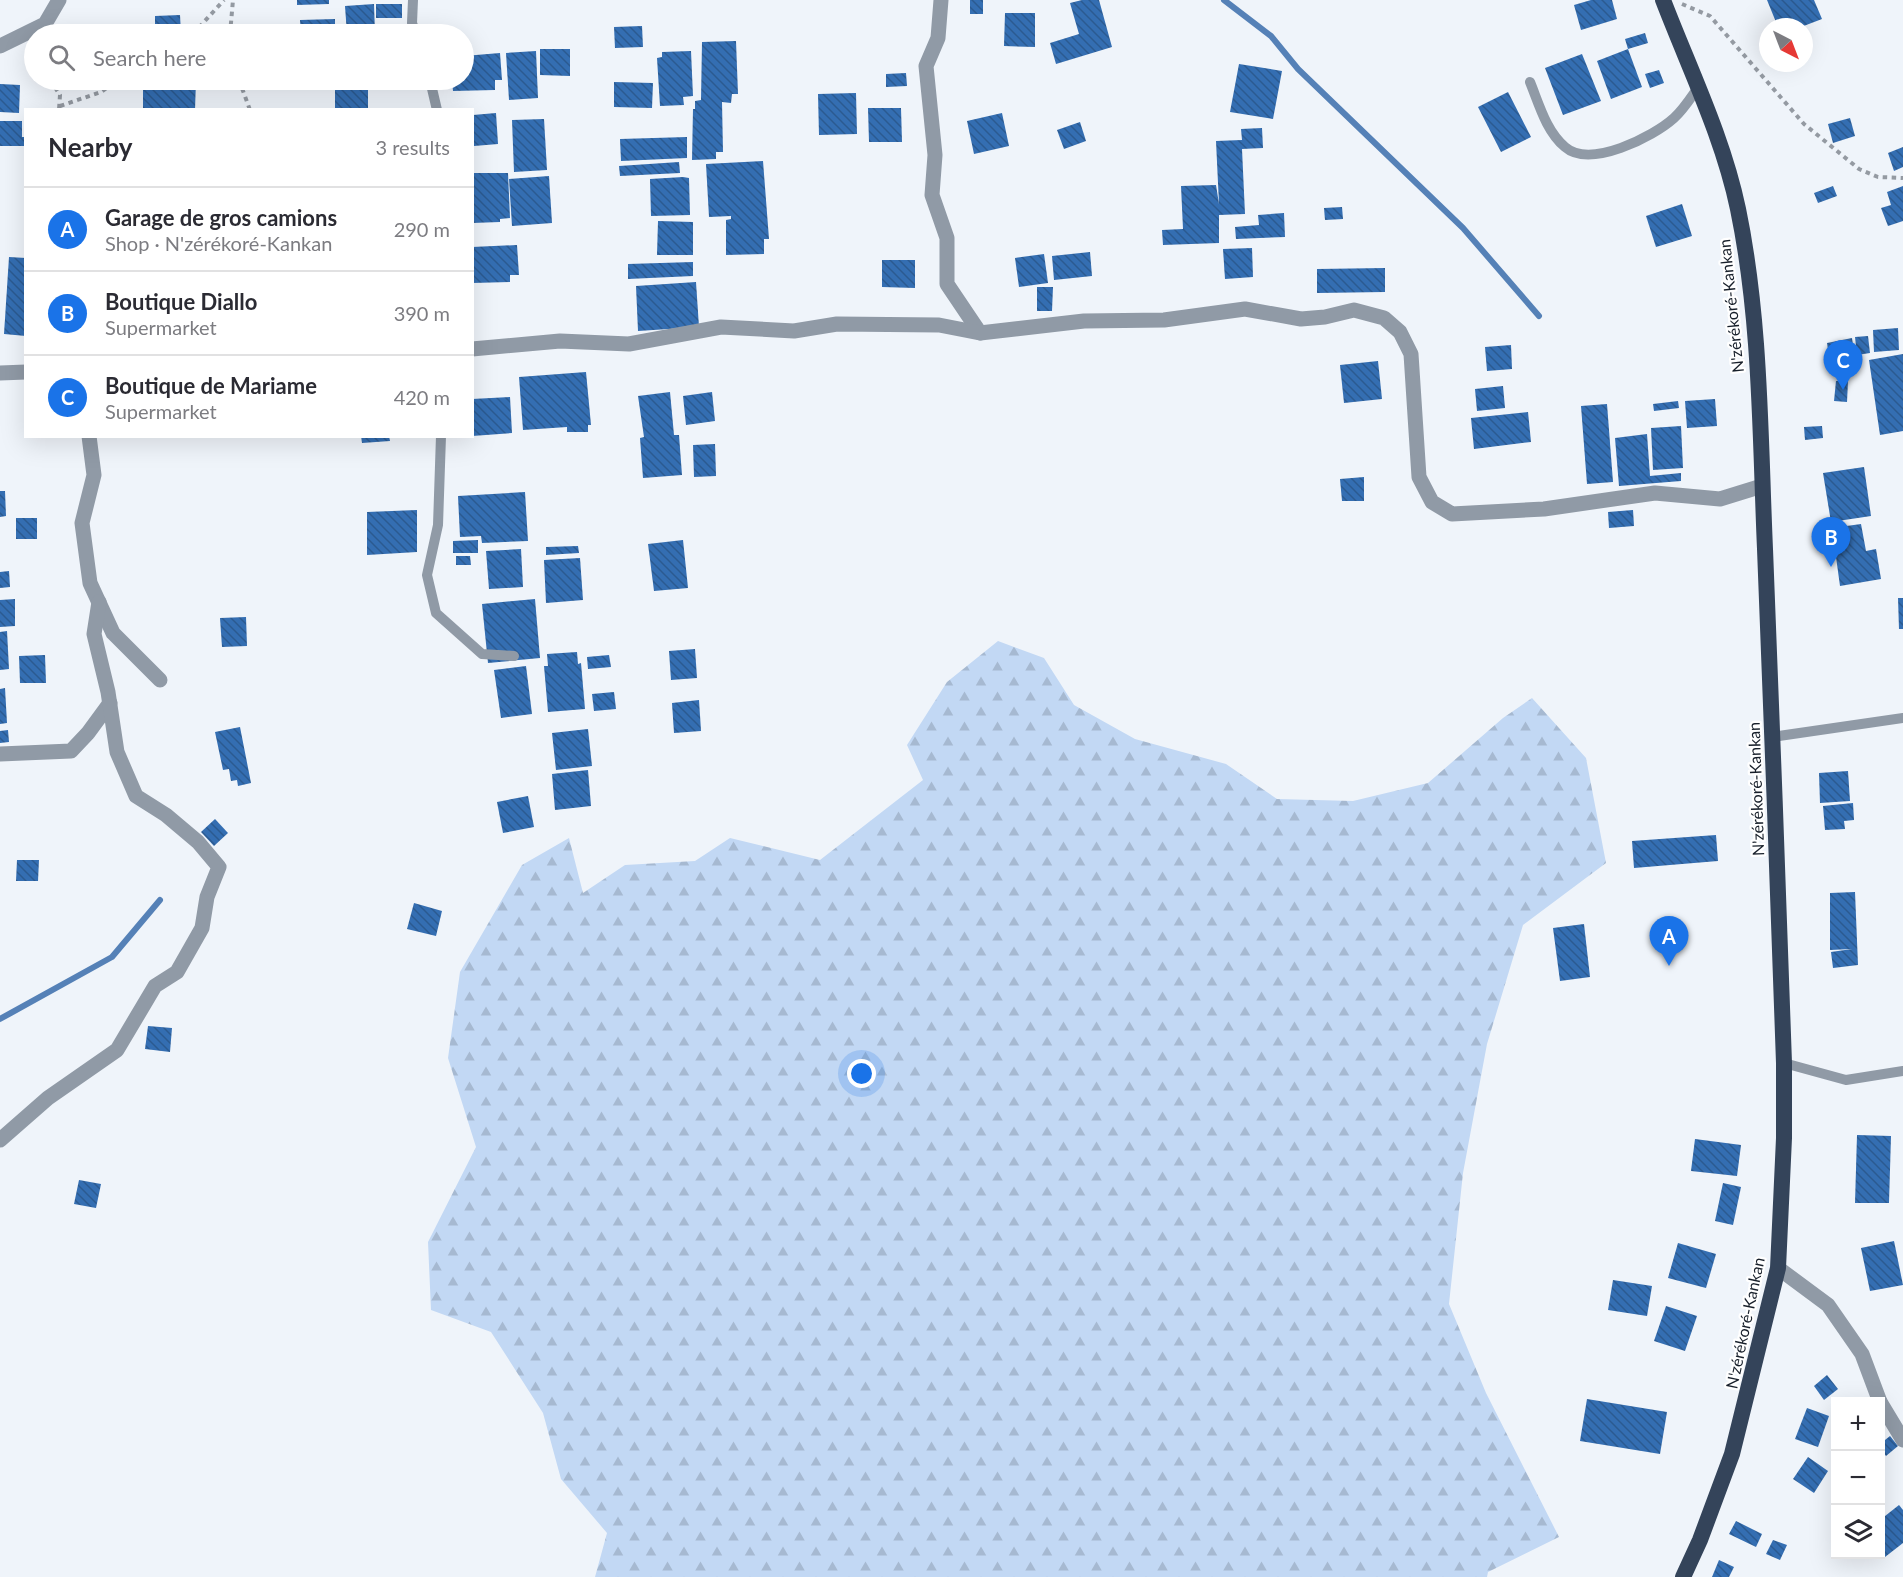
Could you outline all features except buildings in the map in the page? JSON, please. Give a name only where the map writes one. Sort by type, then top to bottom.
[{"type":"highway","name":"N'zérékoré-Kankan","points":[[1663,0],[1721,151],[1737,207],[1748,265],[1756,350],[1784,1063],[1784,1138],[1778,1268],[1758,1359],[1732,1454],[1700,1540],[1683,1577]]},
{"type":"street","points":[[45,24],[59,0]]},
{"type":"street","points":[[940,0],[938,38],[926,66],[935,155],[932,195],[947,238],[947,284],[980,333]]},
{"type":"street","points":[[0,46],[24,34]]},
{"type":"street","points":[[474,349],[560,341],[629,344],[721,327],[794,331],[837,324],[939,325],[980,333],[1084,321],[1164,320],[1245,309],[1301,319],[1325,317],[1354,310],[1384,318],[1400,332],[1411,354],[1419,477],[1432,502],[1452,514],[1544,509],[1655,493],[1720,499],[1762,486]]},
{"type":"street","points":[[0,373],[24,372]]},
{"type":"street","points":[[89,438],[94,475],[82,523],[90,583],[113,633],[160,680]]},
{"type":"street","points":[[0,1140],[48,1098],[117,1050],[155,986],[177,972],[202,928],[207,897],[219,867],[190,835],[166,815],[136,796],[117,752],[110,703],[94,634],[99,602]]},
{"type":"street","points":[[0,754],[71,750],[88,733],[110,703]]},
{"type":"street","points":[[1778,1268],[1828,1305],[1862,1354],[1878,1397]]},
{"type":"street","points":[[1885,1413],[1903,1440]]},
{"type":"lane","points":[[413,24],[414,0]]},
{"type":"lane","points":[[1530,82],[1552,134],[1566,149],[1588,155],[1635,144],[1674,118],[1697,89]]},
{"type":"lane","points":[[432,90],[437,108]]},
{"type":"lane","points":[[441,438],[438,525],[427,575],[436,613],[483,654],[514,656]]},
{"type":"lane","points":[[1772,737],[1903,718]]},
{"type":"lane","points":[[1784,1063],[1846,1080],[1903,1071]]},
{"type":"path","points":[[203,24],[224,0]]},
{"type":"path","points":[[231,24],[233,0]]},
{"type":"path","points":[[1673,0],[1710,16],[1804,124],[1859,169],[1878,177],[1903,178]]},
{"type":"path","points":[[57,90],[60,95],[59,108],[104,90]]},
{"type":"path","points":[[243,90],[249,108]]},
{"type":"green space","points":[[998,641],[1044,658],[1074,705],[1135,739],[1226,764],[1277,799],[1353,801],[1428,783],[1503,718],[1532,698],[1586,758],[1606,863],[1523,925],[1487,1044],[1463,1173],[1449,1304],[1486,1393],[1559,1537],[1488,1572],[1487,1577],[595,1577],[607,1533],[561,1479],[543,1413],[491,1332],[431,1310],[428,1242],[476,1147],[448,1058],[460,972],[522,865],[569,838],[583,893],[625,865],[695,861],[730,838],[820,860],[923,780],[907,745],[947,682]]},
{"type":"waterway","points":[[1224,0],[1271,36],[1298,69],[1463,228],[1539,316]]},
{"type":"waterway","points":[[0,1019],[112,957],[160,900]]},
{"type":"place","name":"Boutique de Mariame","points":[[1843,390]]},
{"type":"place","name":"Boutique Diallo","points":[[1831,567]]},
{"type":"place","name":"Garage de gros camions","points":[[1669,966]]}]
